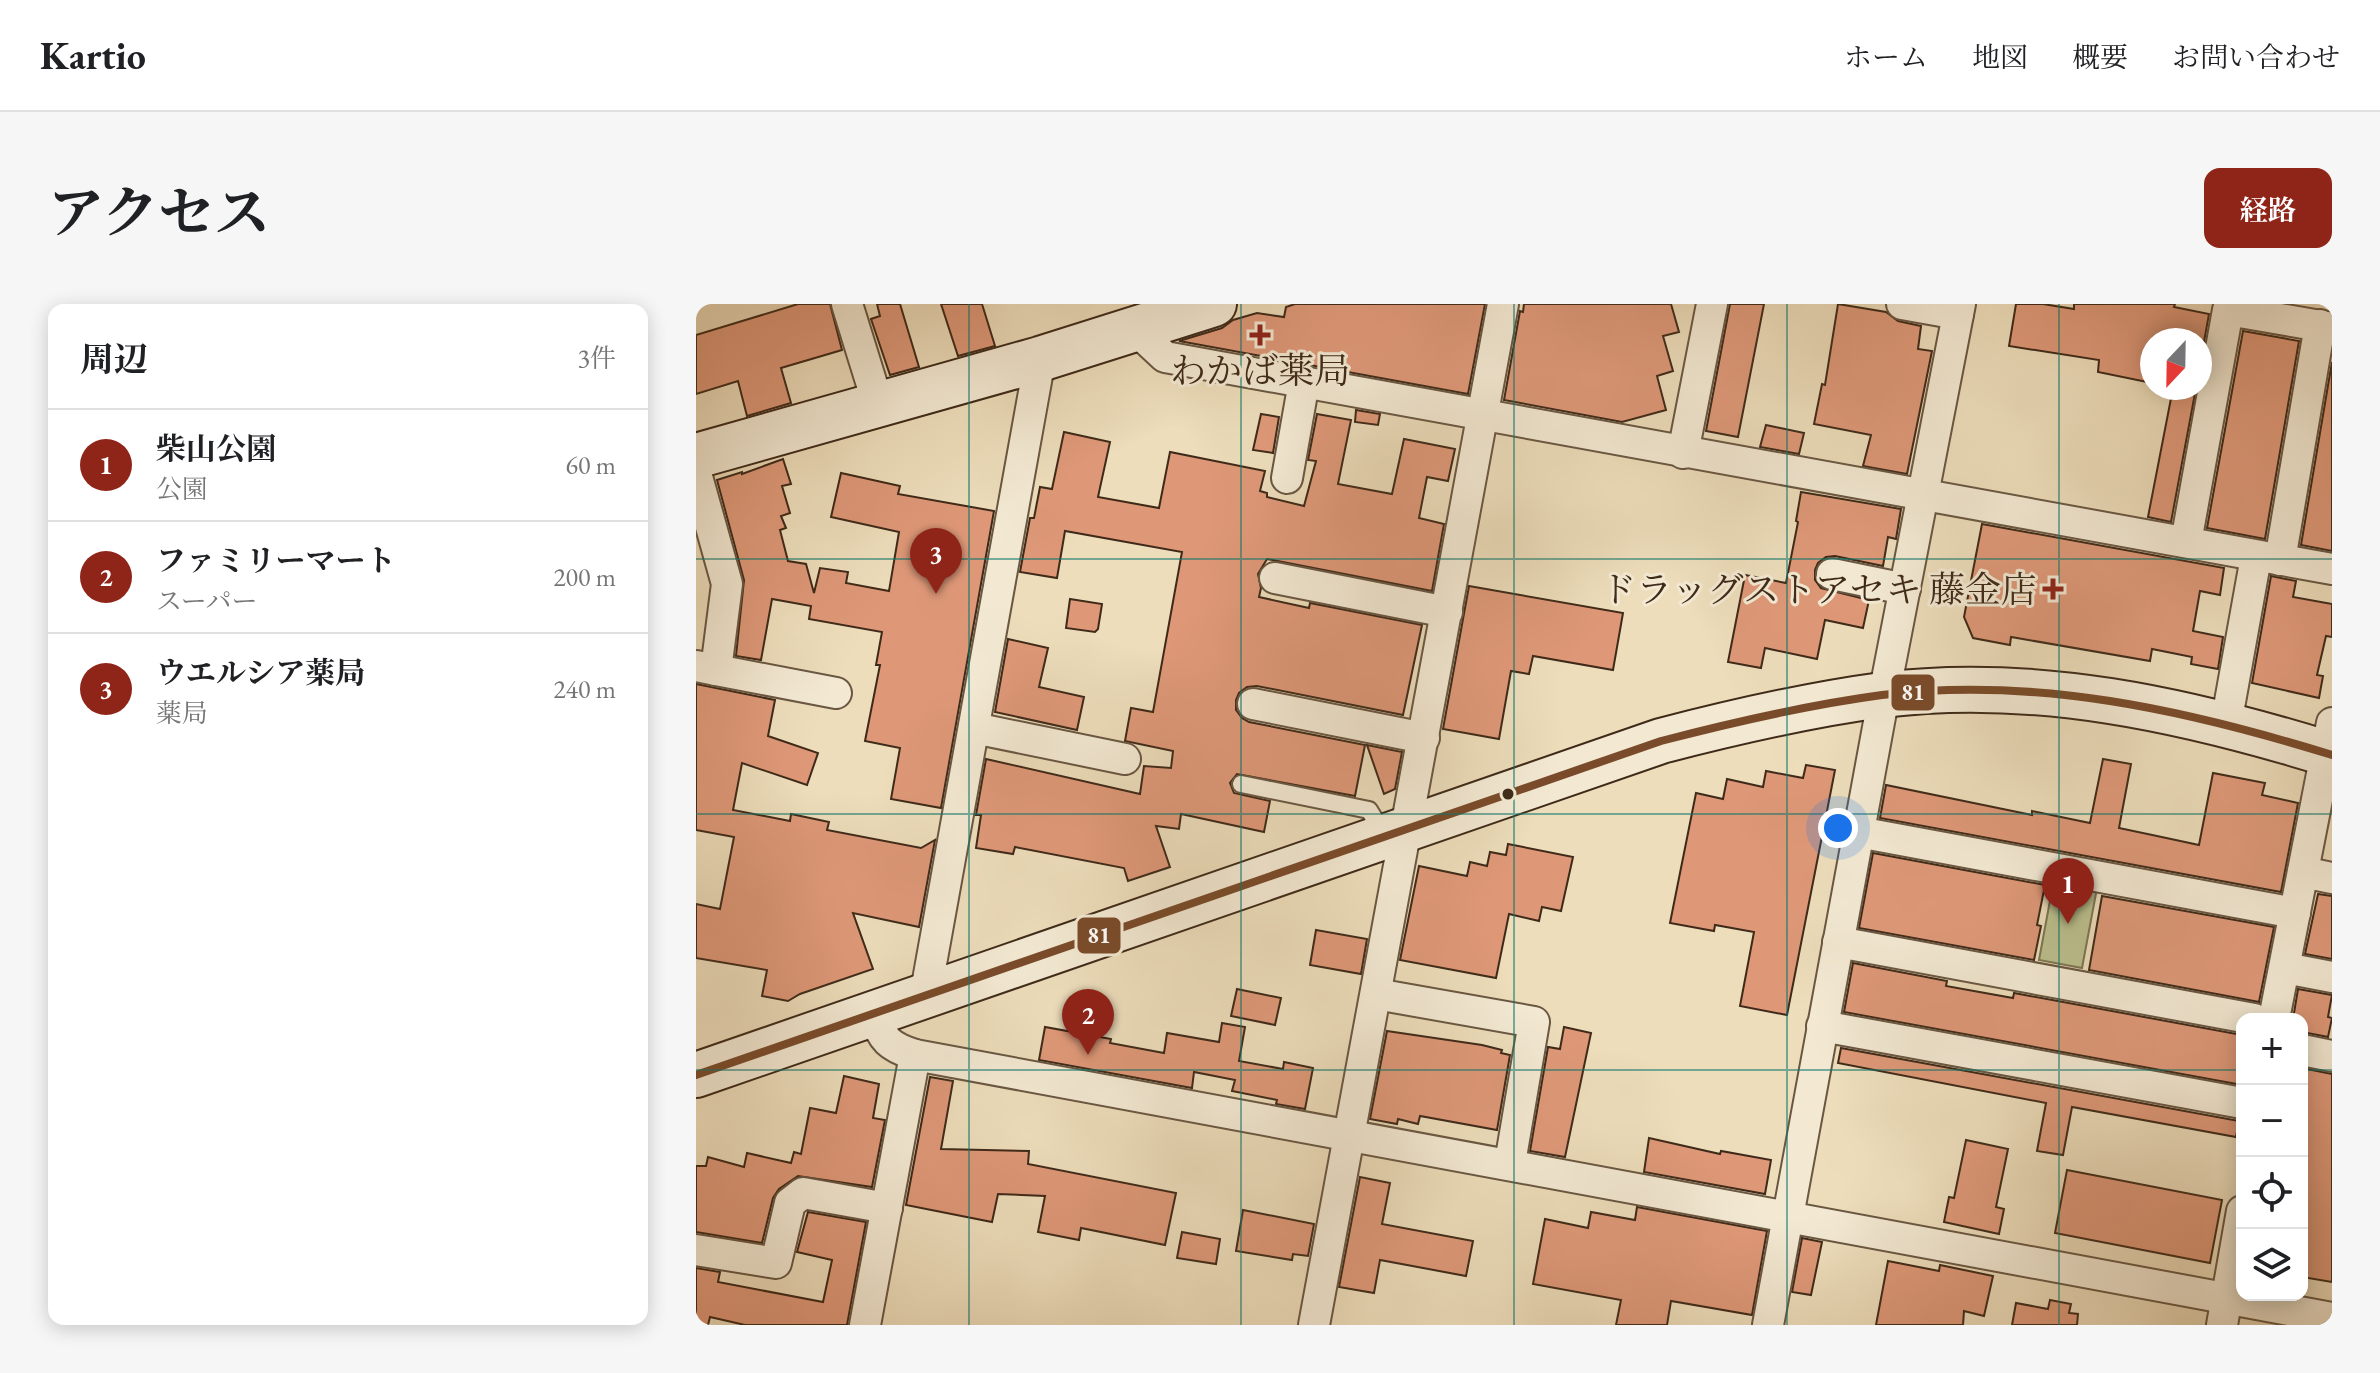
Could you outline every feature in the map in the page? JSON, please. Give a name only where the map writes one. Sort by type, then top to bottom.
[{"type":"street","points":[[847,304],[878,404]]},
{"type":"street","points":[[696,456],[1040,359],[1214,304]]},
{"type":"street","points":[[1314,1325],[1376,994],[1396,831],[1424,738],[1503,304]]},
{"type":"street","points":[[1683,453],[1712,304]]},
{"type":"street","points":[[1768,1325],[1858,832],[1959,309],[1902,304]]},
{"type":"street","points":[[2186,542],[2228,310],[2326,326],[2226,724]]},
{"type":"street","points":[[1136,330],[1165,357],[2332,569]]},
{"type":"street","points":[[925,997],[1040,359]]},
{"type":"street","points":[[1287,478],[1304,382]]},
{"type":"street","points":[[696,473],[727,584],[706,668],[836,693]]},
{"type":"street","points":[[1832,574],[1905,589]]},
{"type":"street","points":[[1275,578],[1447,612]]},
{"type":"street","points":[[696,1075],[1661,741],[1763,715],[1884,695],[1965,691],[2031,692],[2102,699],[2330,744],[2318,875],[2295,913],[2275,1013]]},
{"type":"street","points":[[1253,704],[1424,738]]},
{"type":"street","points":[[974,728],[1125,759]]},
{"type":"street","points":[[1858,832],[2295,913]]},
{"type":"street","points":[[1838,942],[2236,1016]]},
{"type":"street","points":[[2285,968],[2332,977]]},
{"type":"street","points":[[1376,994],[1534,1022],[1510,1163]]},
{"type":"street","points":[[873,1014],[882,1037],[889,1044],[915,1055],[1788,1216],[2225,1312],[2332,1318]]},
{"type":"street","points":[[1822,1026],[2236,1102]]},
{"type":"street","points":[[2308,1051],[2332,1056]]},
{"type":"street","points":[[865,1325],[915,1055]]},
{"type":"street","points":[[696,1250],[776,1263],[790,1203],[803,1193],[887,1208]]},
{"type":"street","points":[[2225,1312],[2239,1229]]},
{"type":"lane","points":[[1241,784],[1369,810],[1396,831]]},
{"type":"green space","points":[[2054,879],[2097,888],[2082,968],[2039,960]]},
{"type":"building","points":[[798,304],[830,304],[842,350],[781,368],[791,403],[747,416],[738,381],[696,394],[696,335]]},
{"type":"building","points":[[877,304],[900,304],[919,367],[890,375],[871,319],[880,316]]},
{"type":"building","points":[[941,304],[982,304],[995,346],[958,356]]},
{"type":"building","points":[[1295,304],[1485,304],[1468,394],[1179,341],[1257,313],[1284,317],[1286,307]]},
{"type":"building","points":[[1524,304],[1671,304],[1679,332],[1663,336],[1673,371],[1657,376],[1666,410],[1622,422],[1504,400],[1520,311],[1523,312]]},
{"type":"building","points":[[1730,304],[1764,304],[1738,437],[1706,431]]},
{"type":"building","points":[[1838,304],[1886,312],[1898,321],[1921,326],[1918,349],[1932,351],[1907,474],[1863,466],[1871,435],[1814,424],[1822,384],[1825,385]]},
{"type":"building","points":[[2016,304],[2074,309],[2074,304],[2175,304],[2174,307],[2209,314],[2206,328],[2140,328],[2140,381],[2098,372],[2099,360],[2009,346]]},
{"type":"building","points":[[2243,331],[2299,341],[2265,539],[2207,528]]},
{"type":"building","points":[[2332,362],[2332,551],[2301,545]]},
{"type":"building","points":[[2171,400],[2194,400],[2171,522],[2148,517]]},
{"type":"building","points":[[1356,410],[1380,414],[1378,425],[1355,422]]},
{"type":"building","points":[[1261,414],[1279,417],[1273,453],[1253,450]]},
{"type":"building","points":[[1317,414],[1351,420],[1338,484],[1392,494],[1404,439],[1455,449],[1448,481],[1427,477],[1419,518],[1444,524],[1432,591],[1267,559],[1258,574],[1259,597],[1309,608],[1310,603],[1422,625],[1403,715],[1257,686],[1247,687],[1236,700],[1236,710],[1249,722],[1365,745],[1355,796],[1237,774],[1230,783],[1234,793],[1270,801],[1264,832],[1181,814],[1179,829],[1156,826],[1170,867],[1128,881],[1124,868],[1015,847],[1013,854],[976,848],[981,815],[976,815],[986,759],[1140,794],[1144,766],[1171,768],[1173,751],[1125,741],[1131,708],[1153,712],[1182,552],[1065,531],[1057,578],[1020,572],[1030,518],[1034,518],[1040,487],[1052,489],[1064,432],[1110,442],[1098,497],[1159,508],[1170,452],[1265,471],[1260,491],[1267,493],[1267,497],[1304,506],[1316,461],[1308,460]]},
{"type":"building","points":[[1766,425],[1804,433],[1799,454],[1760,447]]},
{"type":"building","points":[[783,459],[791,484],[782,486],[790,513],[781,516],[786,528],[780,530],[788,561],[806,564],[814,593],[820,568],[848,572],[846,583],[889,591],[899,532],[831,517],[841,473],[900,486],[898,494],[994,511],[941,808],[891,799],[900,748],[865,741],[880,665],[876,665],[882,632],[809,619],[811,606],[772,599],[761,660],[736,656],[744,580],[717,480]]},
{"type":"building","points":[[1801,492],[1901,509],[1896,539],[1888,537],[1883,566],[1835,556],[1826,557],[1815,570],[1815,580],[1821,588],[1869,600],[1863,628],[1825,620],[1817,659],[1765,648],[1761,668],[1728,662],[1745,575],[1786,583]]},
{"type":"building","points":[[1982,524],[2224,568],[2220,595],[2200,591],[2193,631],[2223,637],[2218,669],[2191,664],[2192,657],[2152,649],[2150,661],[2011,637],[2010,645],[1973,638],[1964,617]]},
{"type":"building","points":[[2271,576],[2296,581],[2293,597],[2332,604],[2332,637],[2326,636],[2317,675],[2323,676],[2319,698],[2252,683]]},
{"type":"building","points":[[1469,586],[1623,613],[1613,670],[1533,656],[1529,674],[1511,671],[1499,739],[1443,729]]},
{"type":"building","points":[[1070,599],[1102,604],[1095,632],[1066,628]]},
{"type":"building","points":[[1008,639],[1048,648],[1039,687],[1084,697],[1077,730],[995,712]]},
{"type":"building","points":[[696,684],[775,700],[768,736],[818,753],[807,785],[742,763],[733,810],[790,821],[791,814],[829,822],[827,830],[921,848],[935,840],[919,927],[853,913],[873,969],[788,1001],[762,996],[767,970],[696,958],[696,904],[720,909],[734,837],[696,830]]},
{"type":"building","points":[[1367,745],[1402,752],[1395,789],[1384,794]]},
{"type":"building","points":[[2103,759],[2131,764],[2119,828],[2199,845],[2213,773],[2265,783],[2262,795],[2298,803],[2281,892],[1880,818],[1886,785],[2032,815],[2032,811],[2090,823]]},
{"type":"building","points":[[1806,765],[1835,770],[1787,1015],[1740,1006],[1754,932],[1715,925],[1714,931],[1670,923],[1696,793],[1723,799],[1727,779],[1763,787],[1766,771],[1803,778]]},
{"type":"building","points":[[1508,844],[1573,857],[1561,911],[1542,907],[1539,921],[1509,914],[1496,978],[1400,960],[1419,866],[1467,876],[1470,862],[1487,866],[1490,852],[1506,855]]},
{"type":"building","points":[[1873,853],[2045,885],[2034,960],[1859,928]]},
{"type":"building","points":[[2318,894],[2332,896],[2332,959],[2305,954]]},
{"type":"building","points":[[2102,896],[2274,927],[2259,1002],[2089,970]]},
{"type":"building","points":[[1316,930],[1367,939],[1361,974],[1310,965]]},
{"type":"building","points":[[1853,963],[1947,981],[1946,986],[2013,998],[2014,993],[2236,1034],[2236,1084],[1844,1012]]},
{"type":"building","points":[[1237,989],[1281,998],[1275,1025],[1231,1016]]},
{"type":"building","points":[[2298,989],[2332,995],[2328,1037],[2308,1033],[2308,1013],[2294,1013]]},
{"type":"building","points":[[1222,1023],[1245,1027],[1239,1061],[1283,1069],[1284,1062],[1313,1068],[1305,1109],[1232,1091],[1235,1080],[1194,1072],[1192,1088],[1039,1060],[1045,1027],[1164,1053],[1167,1033],[1219,1042]]},
{"type":"building","points":[[1564,1027],[1591,1033],[1565,1157],[1530,1151],[1548,1047],[1560,1049]]},
{"type":"building","points":[[1387,1031],[1482,1045],[1510,1055],[1497,1130],[1420,1116],[1418,1124],[1398,1119],[1397,1124],[1370,1119]]},
{"type":"building","points":[[1841,1048],[2236,1120],[2236,1137],[2072,1107],[2063,1155],[2037,1151],[2046,1103],[1838,1063]]},
{"type":"building","points":[[2308,1069],[2332,1074],[2332,1282],[2308,1278]]},
{"type":"building","points":[[844,1076],[879,1084],[873,1118],[885,1120],[872,1187],[798,1176],[779,1189],[773,1198],[762,1243],[696,1232],[696,1166],[706,1166],[708,1157],[744,1167],[747,1153],[791,1163],[794,1152],[801,1154],[810,1108],[836,1113]]},
{"type":"building","points":[[930,1077],[953,1081],[941,1149],[1029,1151],[1028,1164],[1176,1193],[1165,1245],[1081,1228],[1079,1240],[1038,1232],[1045,1196],[998,1194],[992,1222],[906,1205]]},
{"type":"building","points":[[1649,1138],[1720,1154],[1721,1151],[1771,1160],[1765,1194],[1644,1172]]},
{"type":"building","points":[[1966,1140],[2008,1149],[1996,1207],[2004,1209],[1999,1234],[1944,1222],[1949,1197],[1954,1198]]},
{"type":"building","points":[[2067,1170],[2222,1200],[2210,1263],[2055,1233]]},
{"type":"building","points":[[1360,1177],[1390,1183],[1382,1224],[1473,1241],[1466,1276],[1380,1260],[1374,1293],[1339,1287]]},
{"type":"building","points":[[1637,1207],[1767,1231],[1752,1315],[1671,1301],[1667,1325],[1616,1325],[1621,1300],[1533,1284],[1545,1219],[1588,1228],[1591,1212],[1635,1220]]},
{"type":"building","points":[[1243,1210],[1314,1224],[1308,1256],[1293,1254],[1292,1260],[1236,1251]]},
{"type":"building","points":[[808,1212],[866,1222],[847,1325],[745,1325],[710,1317],[708,1325],[696,1325],[696,1268],[720,1272],[718,1282],[823,1302],[832,1260],[797,1252]]},
{"type":"building","points":[[1182,1232],[1220,1239],[1216,1264],[1177,1258]]},
{"type":"building","points":[[1802,1238],[1822,1242],[1811,1295],[1792,1292]]},
{"type":"building","points":[[1888,1261],[1939,1271],[1940,1265],[1993,1276],[1984,1316],[1964,1311],[1963,1325],[1876,1325]]},
{"type":"building","points":[[2050,1300],[2071,1304],[2069,1313],[2078,1314],[2077,1325],[2012,1325],[2016,1303],[2048,1309]]},
{"type":"transit line","name":"81","points":[[696,1075],[1661,741],[1798,709],[1882,695],[1939,690],[2053,694],[2166,711],[2332,755]]},
{"type":"place","name":"わかば薬局","points":[[1260,335]]},
{"type":"place","name":"ドラッグストアセキ 藤金店","points":[[2053,589]]},
{"type":"place","name":"ウエルシア薬局","points":[[936,594]]},
{"type":"place","name":"柴山公園","points":[[2068,924]]},
{"type":"place","name":"ファミリーマート","points":[[1088,1055]]}]
